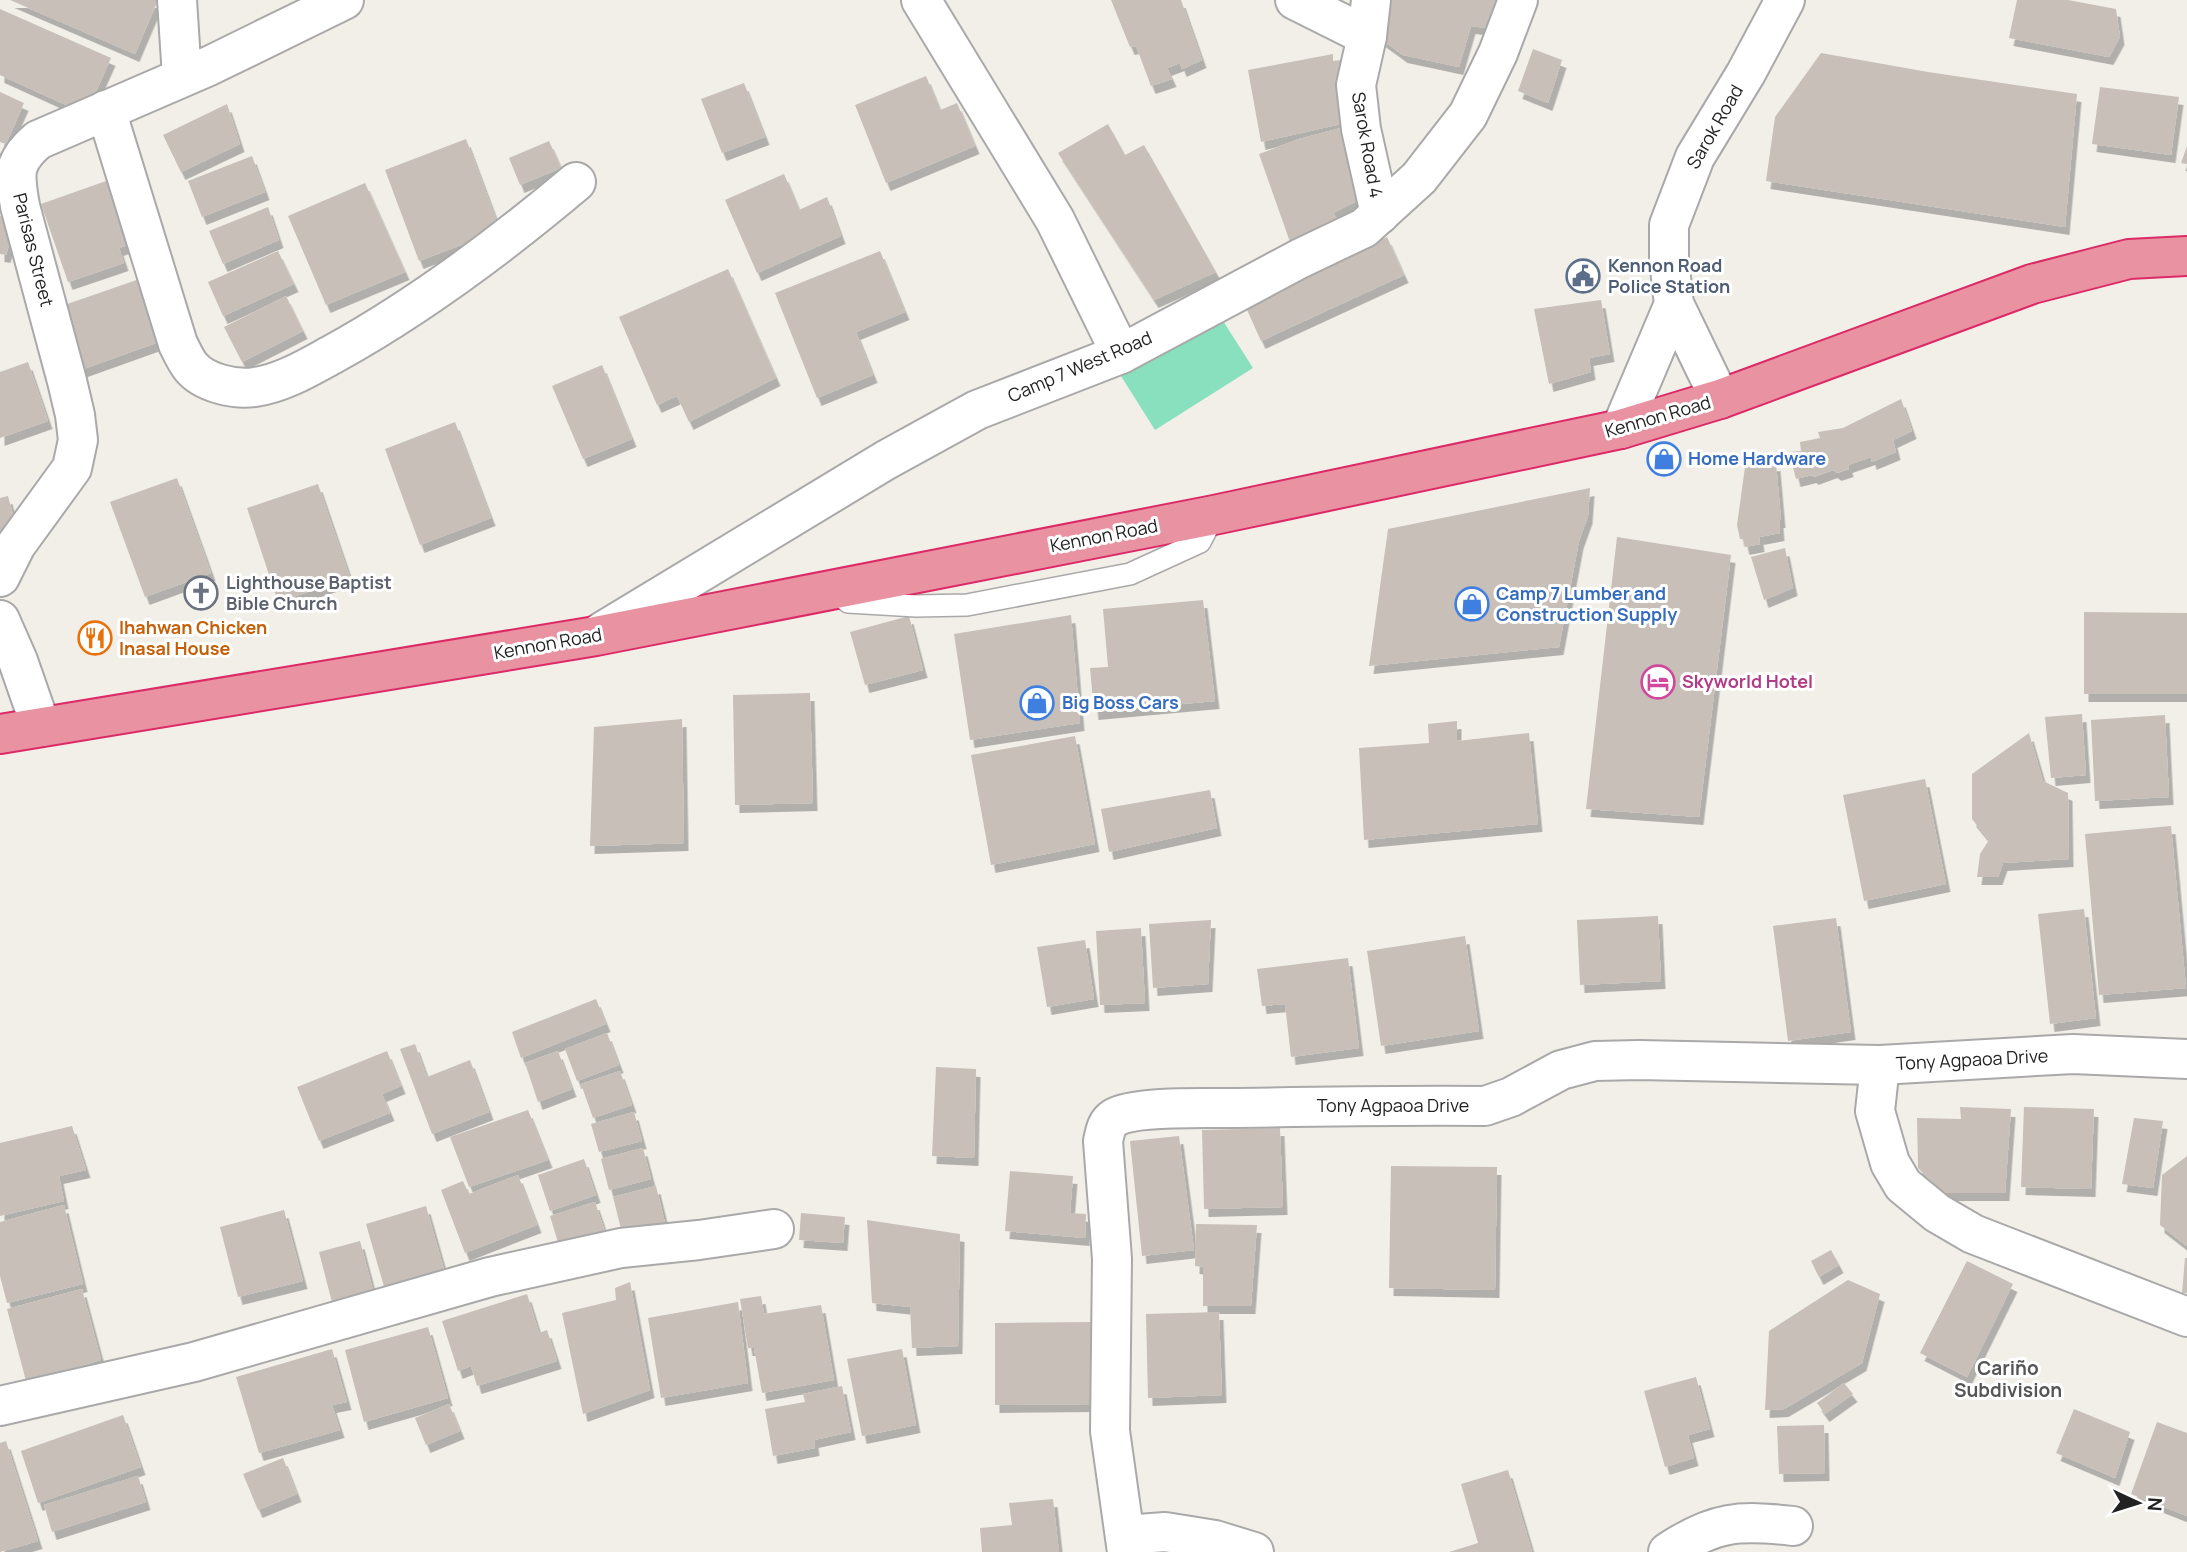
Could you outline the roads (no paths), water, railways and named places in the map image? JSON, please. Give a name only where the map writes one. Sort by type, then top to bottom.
[{"type":"highway","name":"Kennon Road","points":[[0,734],[596,636],[1214,514],[1621,429],[1720,399],[2032,284],[2129,259],[2187,257]]},
{"type":"street","points":[[177,0],[183,77]]},
{"type":"street","name":"Parisas Street","points":[[0,577],[16,545],[72,468],[78,440],[67,381],[20,206],[16,166],[27,149],[38,140],[209,66],[344,0]]},
{"type":"street","points":[[921,0],[1055,220],[1121,354]]},
{"type":"street","name":"Sarok Road 4","points":[[1295,0],[1369,18],[1356,85],[1361,129],[1380,214]]},
{"type":"street","name":"Camp 7 West Road","points":[[596,636],[886,460],[977,410],[1121,354],[1299,258],[1364,228],[1419,178],[1468,115],[1498,53],[1518,0]]},
{"type":"street","name":"Sarok Road","points":[[1720,399],[1674,304],[1669,260],[1669,225],[1695,157],[1752,63],[1785,0]]},
{"type":"street","points":[[106,110],[178,344],[192,369],[209,380],[232,387],[253,387],[274,382],[309,367],[348,345],[411,307],[476,261],[576,182]]},
{"type":"street","name":"Sarok Road","points":[[1621,429],[1674,304]]},
{"type":"street","points":[[0,620],[18,661],[41,727]]},
{"type":"street","name":"Tony Agpaoa Drive","points":[[1126,1543],[1110,1431],[1112,1259],[1103,1141],[1106,1128],[1113,1118],[1151,1110],[1485,1106],[1511,1097],[1561,1070],[1595,1061],[1880,1065],[2073,1055],[2187,1059]]},
{"type":"street","points":[[1880,1065],[1875,1111],[1889,1163],[1903,1185],[1972,1234],[2187,1317]]},
{"type":"street","points":[[0,1406],[194,1362],[490,1277],[621,1248],[774,1229]]},
{"type":"street","points":[[1668,1552],[1704,1532],[1728,1524],[1752,1522],[1793,1526]]},
{"type":"street","points":[[1126,1543],[1166,1532],[1215,1540],[1254,1552]]},
{"type":"place","name":"Kennon Road Police Station","points":[[1583,276]]},
{"type":"place","name":"Home Hardware","points":[[1664,459]]},
{"type":"place","name":"Lighthouse Baptist Bible Church","points":[[201,593]]},
{"type":"place","name":"Camp 7 Lumber and Construction Supply","points":[[1472,604]]},
{"type":"place","name":"Ihahwan Chicken Inasal House","points":[[95,638]]},
{"type":"place","name":"Skyworld Hotel","points":[[1658,682]]},
{"type":"place","name":"Big Boss Cars","points":[[1037,703]]},
{"type":"district","name":"Cariño Subdivision","points":[[2008,1379]]}]
